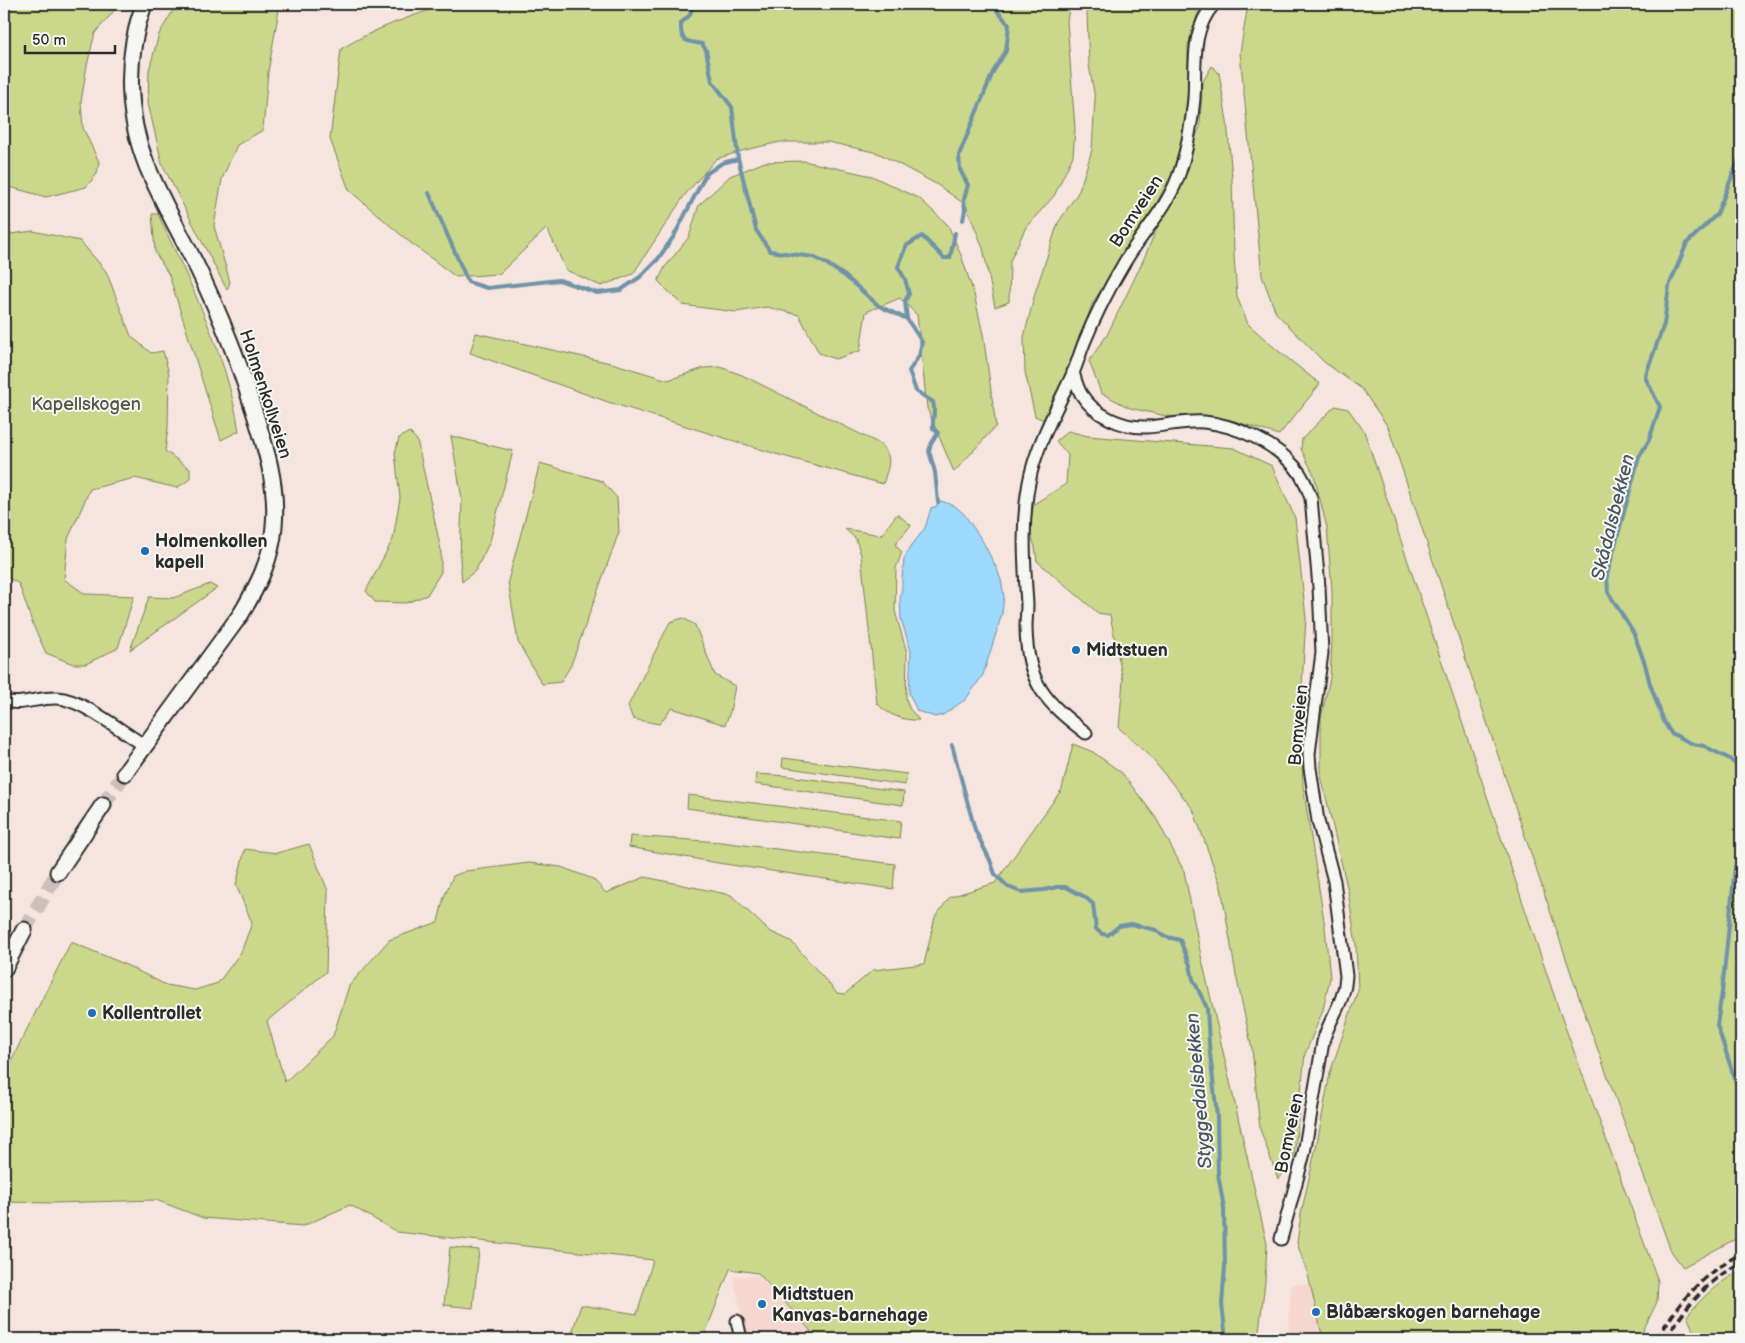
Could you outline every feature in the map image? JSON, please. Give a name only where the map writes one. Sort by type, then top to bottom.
[{"type":"main road","name":"Holmenkollveien","points":[[125,772],[241,614],[255,590],[271,548],[275,503],[266,449],[236,356],[199,271],[147,166],[137,135],[132,112],[130,76],[135,33],[144,4]]},
{"type":"main road","points":[[58,872],[102,805]]},
{"type":"main road","points":[[4,969],[24,930]]},
{"type":"street","name":"Bomveien","points":[[1086,733],[1049,701],[1039,685],[1029,656],[1023,555],[1027,496],[1035,461],[1092,324],[1123,264],[1166,202],[1178,178],[1193,109],[1197,38],[1203,21],[1214,4]]},
{"type":"street","name":"Bomveien","points":[[1073,372],[1084,398],[1104,415],[1120,423],[1145,427],[1202,421],[1220,424],[1275,449],[1296,468],[1307,486],[1311,498],[1319,587],[1322,653],[1309,754],[1310,768],[1318,821],[1334,881],[1346,976],[1342,1000],[1325,1033],[1304,1153],[1280,1239]]},
{"type":"street","points":[[4,701],[20,703],[55,698],[70,700],[144,745]]},
{"type":"street","points":[[737,1321],[741,1339]]},
{"type":"shaded area","name":"Midtstuen Kanvas-barnehage","points":[[733,1276],[759,1277],[811,1330],[812,1339],[747,1339]]},
{"type":"shaded area","name":"Blåbærskogen barnehage","points":[[1291,1284],[1343,1285],[1343,1339],[1288,1339]]},
{"type":"green space","points":[[4,4],[120,4],[95,33],[87,65],[81,102],[83,128],[99,162],[97,174],[86,187],[46,197],[6,186],[4,183]]},
{"type":"green space","points":[[177,4],[280,4],[268,72],[263,130],[237,145],[222,179],[214,226],[230,282],[227,290],[162,164],[148,103],[149,70],[159,34]]},
{"type":"green space","points":[[448,4],[1070,4],[1067,21],[1075,129],[1073,156],[1054,196],[1026,227],[1010,261],[1009,302],[995,307],[983,248],[966,205],[936,184],[878,153],[828,142],[780,142],[716,159],[684,196],[633,274],[601,286],[566,270],[547,228],[499,274],[456,277],[407,240],[349,190],[330,139],[341,49],[380,29]]},
{"type":"green space","points":[[1090,4],[1204,4],[1198,13],[1188,45],[1188,89],[1183,135],[1174,170],[1152,212],[1093,302],[1066,375],[1044,420],[1035,416],[1025,372],[1024,337],[1035,293],[1058,223],[1079,191],[1092,150],[1095,99],[1089,65],[1087,13]]},
{"type":"green space","points":[[1248,4],[1741,4],[1741,1236],[1683,1267],[1671,1251],[1582,1006],[1388,427],[1362,389],[1324,362],[1276,313],[1262,276],[1240,53]]},
{"type":"green space","points":[[1212,66],[1219,73],[1227,121],[1232,177],[1237,297],[1248,324],[1320,384],[1279,435],[1237,422],[1166,416],[1130,408],[1101,393],[1089,361],[1107,335],[1142,263],[1200,127],[1202,83]]},
{"type":"green space","points":[[804,161],[872,176],[920,199],[948,225],[961,255],[974,294],[983,334],[996,426],[954,472],[927,408],[917,315],[900,298],[866,312],[860,351],[835,359],[819,353],[799,315],[767,307],[736,312],[682,305],[658,281],[665,267],[689,237],[699,205],[730,176],[765,162]]},
{"type":"green space","points":[[152,214],[158,214],[206,320],[226,374],[239,431],[221,440],[169,275],[155,252]]},
{"type":"green space","name":"Kapellskogen","points":[[33,231],[80,241],[106,271],[131,336],[151,353],[163,351],[169,374],[168,428],[165,451],[190,469],[190,479],[177,488],[135,478],[90,489],[68,539],[64,579],[85,594],[134,596],[118,648],[86,664],[73,664],[46,653],[33,625],[19,584],[4,575],[4,295],[9,278],[4,270],[4,242],[11,234]]},
{"type":"green space","points":[[476,333],[615,364],[668,380],[704,368],[720,367],[742,375],[878,443],[887,453],[889,462],[883,484],[776,454],[608,402],[470,353]]},
{"type":"green space","points":[[1335,406],[1348,409],[1364,431],[1560,1013],[1658,1281],[1657,1302],[1639,1339],[1323,1339],[1308,1275],[1297,1243],[1301,1214],[1330,1073],[1358,990],[1356,945],[1348,891],[1321,776],[1321,718],[1330,678],[1332,641],[1332,590],[1327,528],[1314,475],[1301,449],[1302,439]]},
{"type":"green space","points":[[1068,431],[1088,436],[1234,448],[1272,466],[1295,518],[1306,618],[1300,718],[1303,786],[1325,927],[1330,978],[1323,1010],[1305,1054],[1294,1158],[1278,1179],[1260,1129],[1252,1049],[1236,975],[1221,887],[1193,809],[1148,754],[1119,728],[1123,680],[1110,615],[1098,613],[1037,561],[1035,547],[1028,527],[1034,504],[1066,484],[1068,455],[1056,441]]},
{"type":"green space","points":[[409,432],[417,440],[441,550],[441,572],[427,595],[406,603],[375,602],[366,591],[393,539],[400,498],[395,453],[399,438]]},
{"type":"green space","points":[[451,436],[513,451],[490,541],[476,570],[462,582],[460,559],[462,499]]},
{"type":"green space","points":[[540,463],[602,481],[617,498],[619,532],[571,665],[561,682],[542,684],[518,642],[508,581]]},
{"type":"green space","points":[[897,514],[911,525],[895,545],[902,552],[896,568],[895,611],[907,653],[906,698],[909,708],[919,720],[896,716],[886,711],[877,703],[861,555],[856,539],[845,529],[881,535]]},
{"type":"green space","points":[[210,584],[217,588],[130,650],[149,597],[173,598]]},
{"type":"green space","points":[[683,618],[695,625],[715,675],[735,686],[730,712],[725,725],[672,708],[659,724],[633,719],[628,706],[670,622]]},
{"type":"green space","points":[[1073,744],[1093,752],[1122,773],[1156,818],[1184,871],[1200,951],[1267,1244],[1265,1282],[1258,1339],[1101,1339],[1093,1336],[1087,1339],[812,1339],[810,1330],[758,1273],[730,1269],[703,1339],[570,1339],[581,1305],[637,1314],[653,1260],[397,1232],[350,1205],[303,1226],[203,1218],[156,1200],[53,1203],[4,1202],[4,1084],[13,1057],[71,942],[122,963],[166,985],[195,990],[218,983],[241,952],[252,923],[236,885],[245,849],[277,853],[309,844],[328,891],[326,972],[267,1021],[285,1082],[333,1036],[349,986],[389,940],[438,922],[444,897],[453,876],[466,871],[529,863],[561,867],[593,879],[606,893],[645,877],[731,895],[769,931],[791,941],[837,993],[845,994],[873,970],[924,964],[935,917],[950,897],[995,883],[1062,789]]},
{"type":"green space","points":[[783,758],[907,774],[905,785],[782,767]]},
{"type":"green space","points":[[756,774],[788,776],[904,792],[903,805],[755,784]]},
{"type":"green space","points":[[688,795],[901,821],[899,839],[687,808]]},
{"type":"green space","points":[[630,836],[721,842],[895,864],[893,889],[718,863],[629,847]]},
{"type":"green space","points":[[450,1247],[479,1250],[473,1308],[444,1305]]},
{"type":"green space","points":[[1741,1270],[1741,1339],[1697,1339],[1687,1316],[1712,1290]]},
{"type":"water","points":[[941,501],[955,506],[964,514],[982,540],[997,569],[1004,596],[1002,614],[983,675],[966,699],[943,715],[935,717],[917,711],[909,693],[911,651],[901,619],[900,599],[904,559],[925,528],[931,508],[937,506]]},
{"type":"waterway","points":[[693,4],[690,15],[681,23],[683,38],[702,44],[706,50],[712,81],[732,107],[738,158],[756,230],[770,251],[813,257],[845,276],[879,306],[907,319]]},
{"type":"waterway","name":"Styggedalsbekken","points":[[963,220],[965,210],[964,199],[968,185],[960,170],[959,155],[993,72],[1006,51],[1009,25],[995,8],[988,4]]},
{"type":"waterway","name":"Skådalsbekken","points":[[1741,154],[1717,214],[1687,243],[1669,286],[1664,324],[1645,377],[1660,407],[1649,440],[1639,457],[1607,575],[1608,592],[1634,634],[1664,722],[1671,733],[1730,759],[1741,770]]},
{"type":"waterway","points":[[429,193],[468,282],[487,288],[559,280],[597,293],[621,290],[640,277],[658,259],[674,236],[706,174],[722,163],[738,159]]},
{"type":"waterway","points":[[4,176],[9,191]]},
{"type":"waterway","name":"Styggedalsbekken","points":[[938,502],[935,472],[929,451],[938,433],[933,428],[934,405],[933,402],[916,391],[909,371],[919,356],[922,342],[907,319],[905,301],[909,294],[905,279],[898,267],[906,246],[922,236],[944,258],[950,258],[955,233]]},
{"type":"waterway","name":"Styggedalsbekken","points":[[952,745],[975,830],[995,874],[1008,887],[1021,892],[1066,887],[1085,897],[1093,904],[1096,929],[1102,934],[1108,935],[1119,926],[1131,924],[1156,930],[1163,936],[1180,940],[1190,965],[1193,979],[1207,1008],[1217,1116],[1218,1174],[1224,1208],[1225,1266],[1222,1304],[1226,1339]]},
{"type":"waterway","name":"Skådalsbekken","points":[[1741,859],[1735,867],[1717,1025],[1741,1098]]},
{"type":"tunnel","points":[[103,805],[125,773]]},
{"type":"tunnel","points":[[24,930],[58,872]]},
{"type":"railway","points":[[1657,1339],[1674,1313],[1693,1290],[1715,1270],[1741,1254]]},
{"type":"railway","points":[[1666,1339],[1698,1295],[1718,1278],[1741,1263]]},
{"type":"place","name":"Holmenkollen kapell","points":[[145,551]]},
{"type":"place","name":"Midtstuen","points":[[1076,650]]},
{"type":"place","name":"Kollentrollet","points":[[92,1013]]},
{"type":"place","name":"Midtstuen Kanvas-barnehage","points":[[762,1304]]},
{"type":"place","name":"Blåbærskogen barnehage","points":[[1316,1312]]}]
